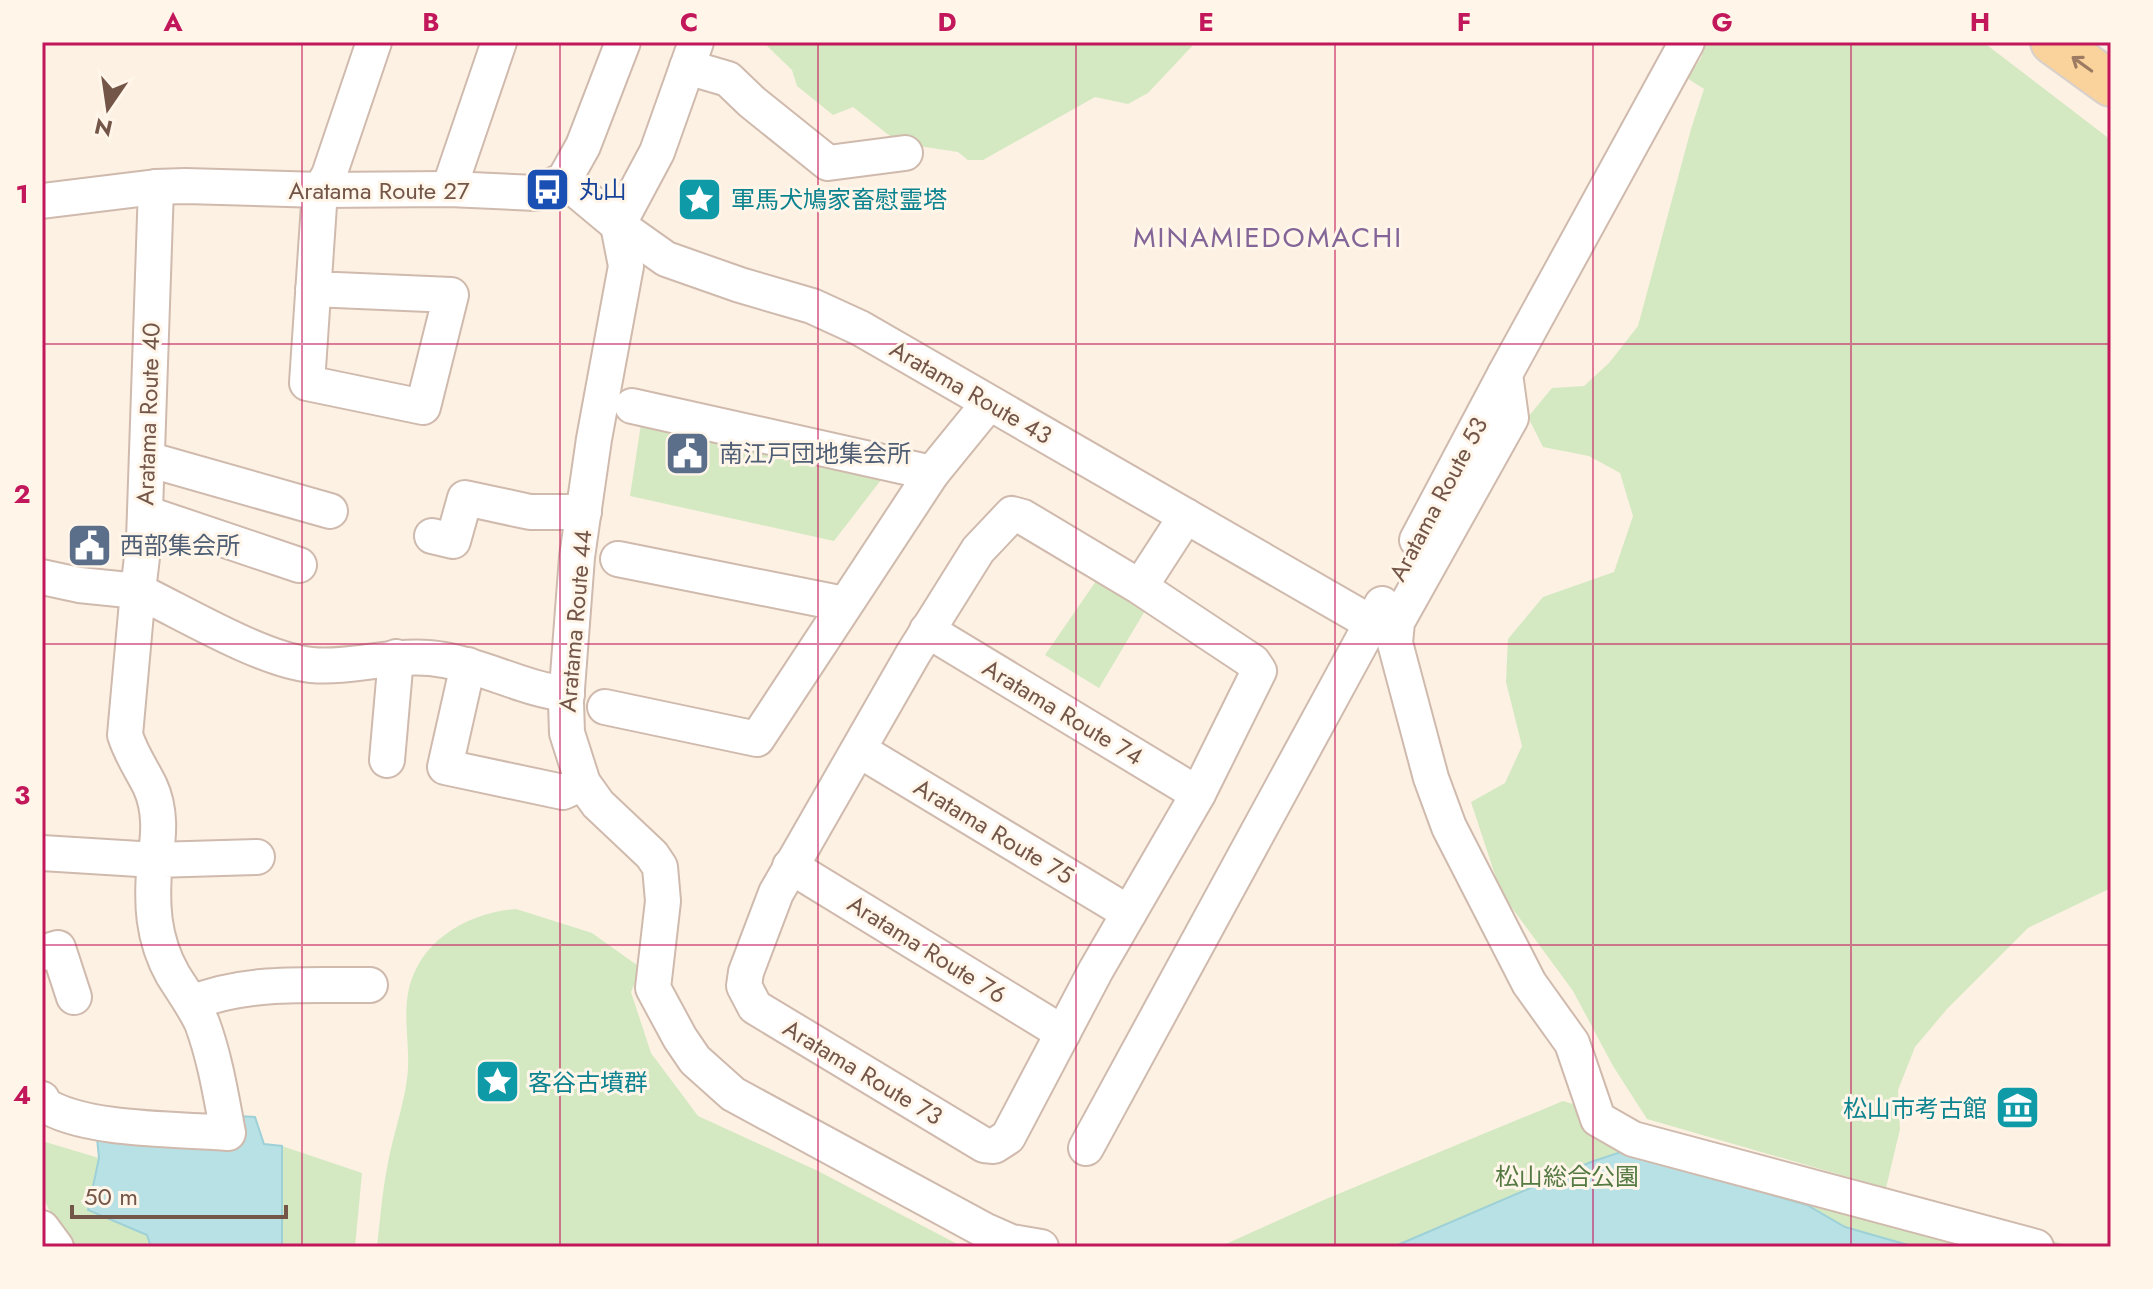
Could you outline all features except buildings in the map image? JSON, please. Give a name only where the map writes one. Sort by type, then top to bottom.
[{"type":"main road","points":[[2053,42],[2111,84]]},
{"type":"street","points":[[313,289],[451,295],[423,407],[307,383],[313,289],[320,190],[329,175],[374,42]]},
{"type":"street","points":[[449,189],[499,42]]},
{"type":"street","points":[[564,180],[583,146],[623,42]]},
{"type":"street","name":"Aratama Route 53","points":[[1086,1148],[1687,42]]},
{"type":"street","points":[[618,225],[657,152],[691,54],[728,79],[828,163],[905,153]]},
{"type":"street","name":"Aratama Route 27","points":[[42,201],[156,187],[449,189],[536,193],[564,180]]},
{"type":"street","name":"Aratama Route 43","points":[[564,180],[618,225],[666,259],[812,306],[860,328],[1373,624]]},
{"type":"street","name":"Aratama Route 40","points":[[42,1103],[58,1114],[107,1124],[228,1133],[218,1080],[202,1025],[162,953],[153,922],[158,811],[151,788],[131,755],[125,735],[145,513],[156,187]]},
{"type":"street","name":"Aratama Route 44","points":[[618,225],[626,266],[594,439],[577,557],[567,733],[583,783],[598,804],[652,855],[660,867],[663,901],[645,982],[695,1060],[733,1094],[984,1230],[1011,1242],[1041,1247]]},
{"type":"street","points":[[1505,374],[1511,418],[1397,622],[1395,643],[1431,778],[1449,827],[1529,983],[1572,1043],[1598,1119],[1633,1139],[2036,1247]]},
{"type":"street","points":[[605,707],[757,739],[932,473],[989,403]]},
{"type":"street","points":[[632,406],[932,473]]},
{"type":"street","points":[[147,459],[330,511]]},
{"type":"street","points":[[432,536],[453,541],[465,498],[530,512],[584,512]]},
{"type":"street","points":[[145,513],[299,565]]},
{"type":"street","name":"Aratama Route 73","points":[[1012,514],[1023,517],[1140,587],[1253,662],[1259,671],[1198,794],[1129,913],[1008,1137],[1001,1143],[984,1145],[755,1007],[744,986],[746,972],[776,893],[927,630],[978,550],[1012,514]]},
{"type":"street","points":[[1140,587],[1186,516]]},
{"type":"street","points":[[618,559],[844,604]]},
{"type":"street","points":[[42,577],[79,585],[138,591],[288,661],[312,665],[423,657],[468,665],[528,688],[567,694]]},
{"type":"street","name":"Aratama Route 74","points":[[927,630],[1198,794]]},
{"type":"street","points":[[387,760],[396,657]]},
{"type":"street","points":[[468,665],[445,767],[563,792],[583,783]]},
{"type":"street","name":"Aratama Route 75","points":[[859,750],[1129,913]]},
{"type":"street","points":[[42,853],[155,860],[257,857]]},
{"type":"street","name":"Aratama Route 76","points":[[790,866],[1063,1033]]},
{"type":"street","points":[[42,953],[58,948],[74,997]]},
{"type":"street","points":[[192,1003],[226,991],[262,987],[370,985]]},
{"type":"street","points":[[42,1228],[56,1247]]},
{"type":"green space","points":[[763,42],[1196,42],[1148,93],[1128,104],[1095,97],[983,160],[968,160],[958,152],[899,143],[853,107],[833,115],[797,86],[792,70]]},
{"type":"green space","points":[[1706,42],[1983,42],[2111,140],[2111,888],[2028,928],[1947,1009],[1915,1047],[1898,1090],[1900,1129],[1886,1188],[1647,1119],[1613,1066],[1573,991],[1501,893],[1471,802],[1505,783],[1522,746],[1506,682],[1508,639],[1543,597],[1614,572],[1633,516],[1620,473],[1589,456],[1543,447],[1528,417],[1552,388],[1584,386],[1609,363],[1638,326],[1704,89],[1687,78],[1701,58]]},
{"type":"green space","points":[[643,411],[894,463],[834,541],[630,496]]},
{"type":"green space","points":[[1103,571],[1149,604],[1099,688],[1045,655]]},
{"type":"green space","points":[[516,909],[592,933],[641,968],[631,992],[651,1053],[698,1116],[818,1171],[963,1247],[377,1247],[387,1168],[407,1079],[407,1004],[414,975],[422,958],[447,933],[480,916]]},
{"type":"green space","name":"松山総合公園","points":[[1563,1101],[1717,1147],[2074,1247],[1219,1247]]},
{"type":"green space","points":[[42,1141],[99,1158],[88,1210],[148,1235],[151,1247],[75,1247],[42,1195]]},
{"type":"green space","points":[[282,1146],[362,1173],[355,1247],[282,1247]]},
{"type":"water","points":[[94,1108],[255,1117],[264,1144],[282,1146],[282,1247],[151,1247],[147,1235],[88,1210],[99,1158]]},
{"type":"water","points":[[1621,1152],[1807,1205],[1845,1227],[1915,1247],[1393,1247]]},
{"type":"place","name":"丸山","points":[[548,189]]},
{"type":"place","name":"軍馬犬鳩家畜慰霊塔","points":[[700,199]]},
{"type":"place","name":"南江戸団地集会所","points":[[688,453]]},
{"type":"place","name":"西部集会所","points":[[89,545]]},
{"type":"place","name":"客谷古墳群","points":[[497,1082]]},
{"type":"place","name":"松山市考古館","points":[[2018,1108]]},
{"type":"district","name":"MINAMIEDOMACHI","points":[[1268,237]]}]
